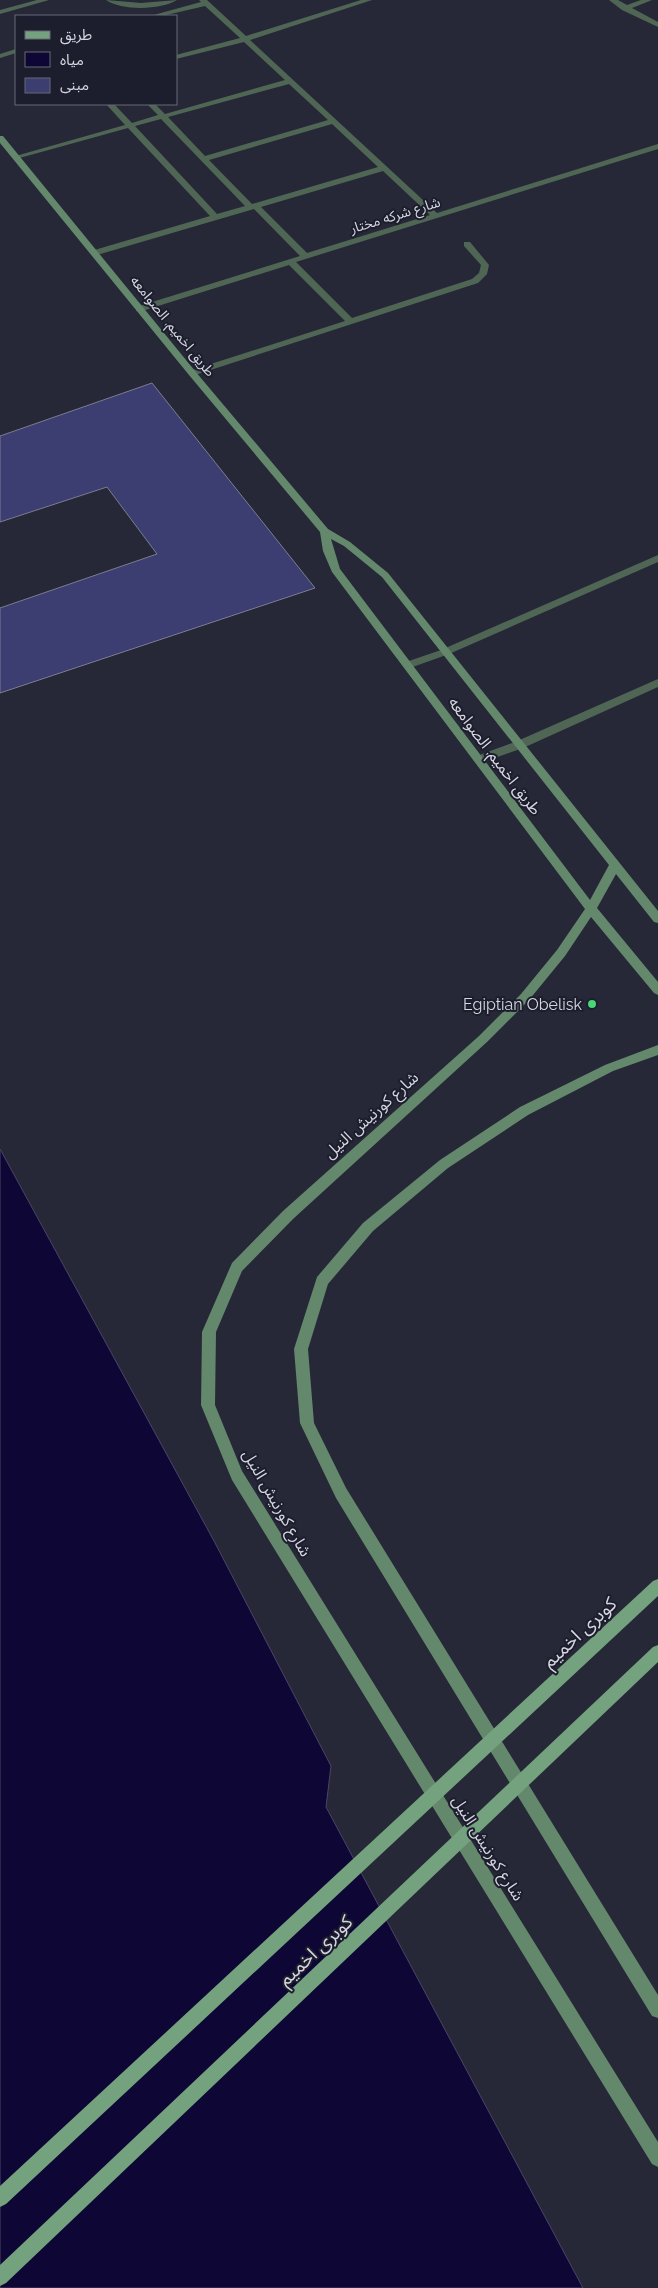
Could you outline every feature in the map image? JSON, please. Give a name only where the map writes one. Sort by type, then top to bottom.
[{"type":"main road","name":"طريق اخميم, الصوامعه","points":[[0,138],[192,373],[325,531],[347,544],[385,575],[658,920]]},
{"type":"main road","name":"طريق اخميم, الصوامعه","points":[[325,531],[328,551],[336,570],[591,909],[658,990]]},
{"type":"main road","name":"شارع كورنيش النيل","points":[[614,866],[591,909],[555,961],[525,997],[490,1032],[288,1215],[237,1267],[209,1332],[208,1405],[237,1475],[658,2158]]},
{"type":"main road","points":[[658,1050],[609,1068],[524,1111],[444,1164],[368,1227],[322,1281],[301,1349],[306,1423],[342,1493],[658,2010]]},
{"type":"main road","name":"كوبرى اخميم","points":[[0,2198],[658,1586]]},
{"type":"main road","name":"كوبرى اخميم","points":[[0,2277],[658,1652]]},
{"type":"street","points":[[0,12],[46,0]]},
{"type":"street","points":[[110,0],[140,7],[172,0]]},
{"type":"street","points":[[178,57],[245,39],[368,0]]},
{"type":"street","points":[[612,0],[658,25]]},
{"type":"street","points":[[625,8],[648,0]]},
{"type":"street","points":[[157,15],[204,1],[437,217]]},
{"type":"street","points":[[0,56],[15,52]]},
{"type":"street","points":[[16,157],[291,81]]},
{"type":"street","points":[[111,105],[215,217]]},
{"type":"street","points":[[152,105],[204,159],[306,257]]},
{"type":"street","points":[[204,159],[334,121]]},
{"type":"street","name":"شارع شركه مختار","points":[[140,309],[658,146]]},
{"type":"street","points":[[94,253],[384,168]]},
{"type":"street","points":[[192,373],[475,282],[483,274],[485,265],[480,256],[467,244]]},
{"type":"street","points":[[292,262],[351,322]]},
{"type":"street","points":[[407,665],[446,652],[658,558]]},
{"type":"street","points":[[478,760],[518,745],[658,683]]},
{"type":"water","points":[[0,1149],[214,1541],[331,1766],[326,1807],[583,2288],[0,2288]]},
{"type":"building","points":[[152,383],[315,588],[0,693],[0,608],[157,554],[107,487],[0,522],[0,436]]},
{"type":"place","name":"Egiptian Obelisk","points":[[592,1004]]}]
